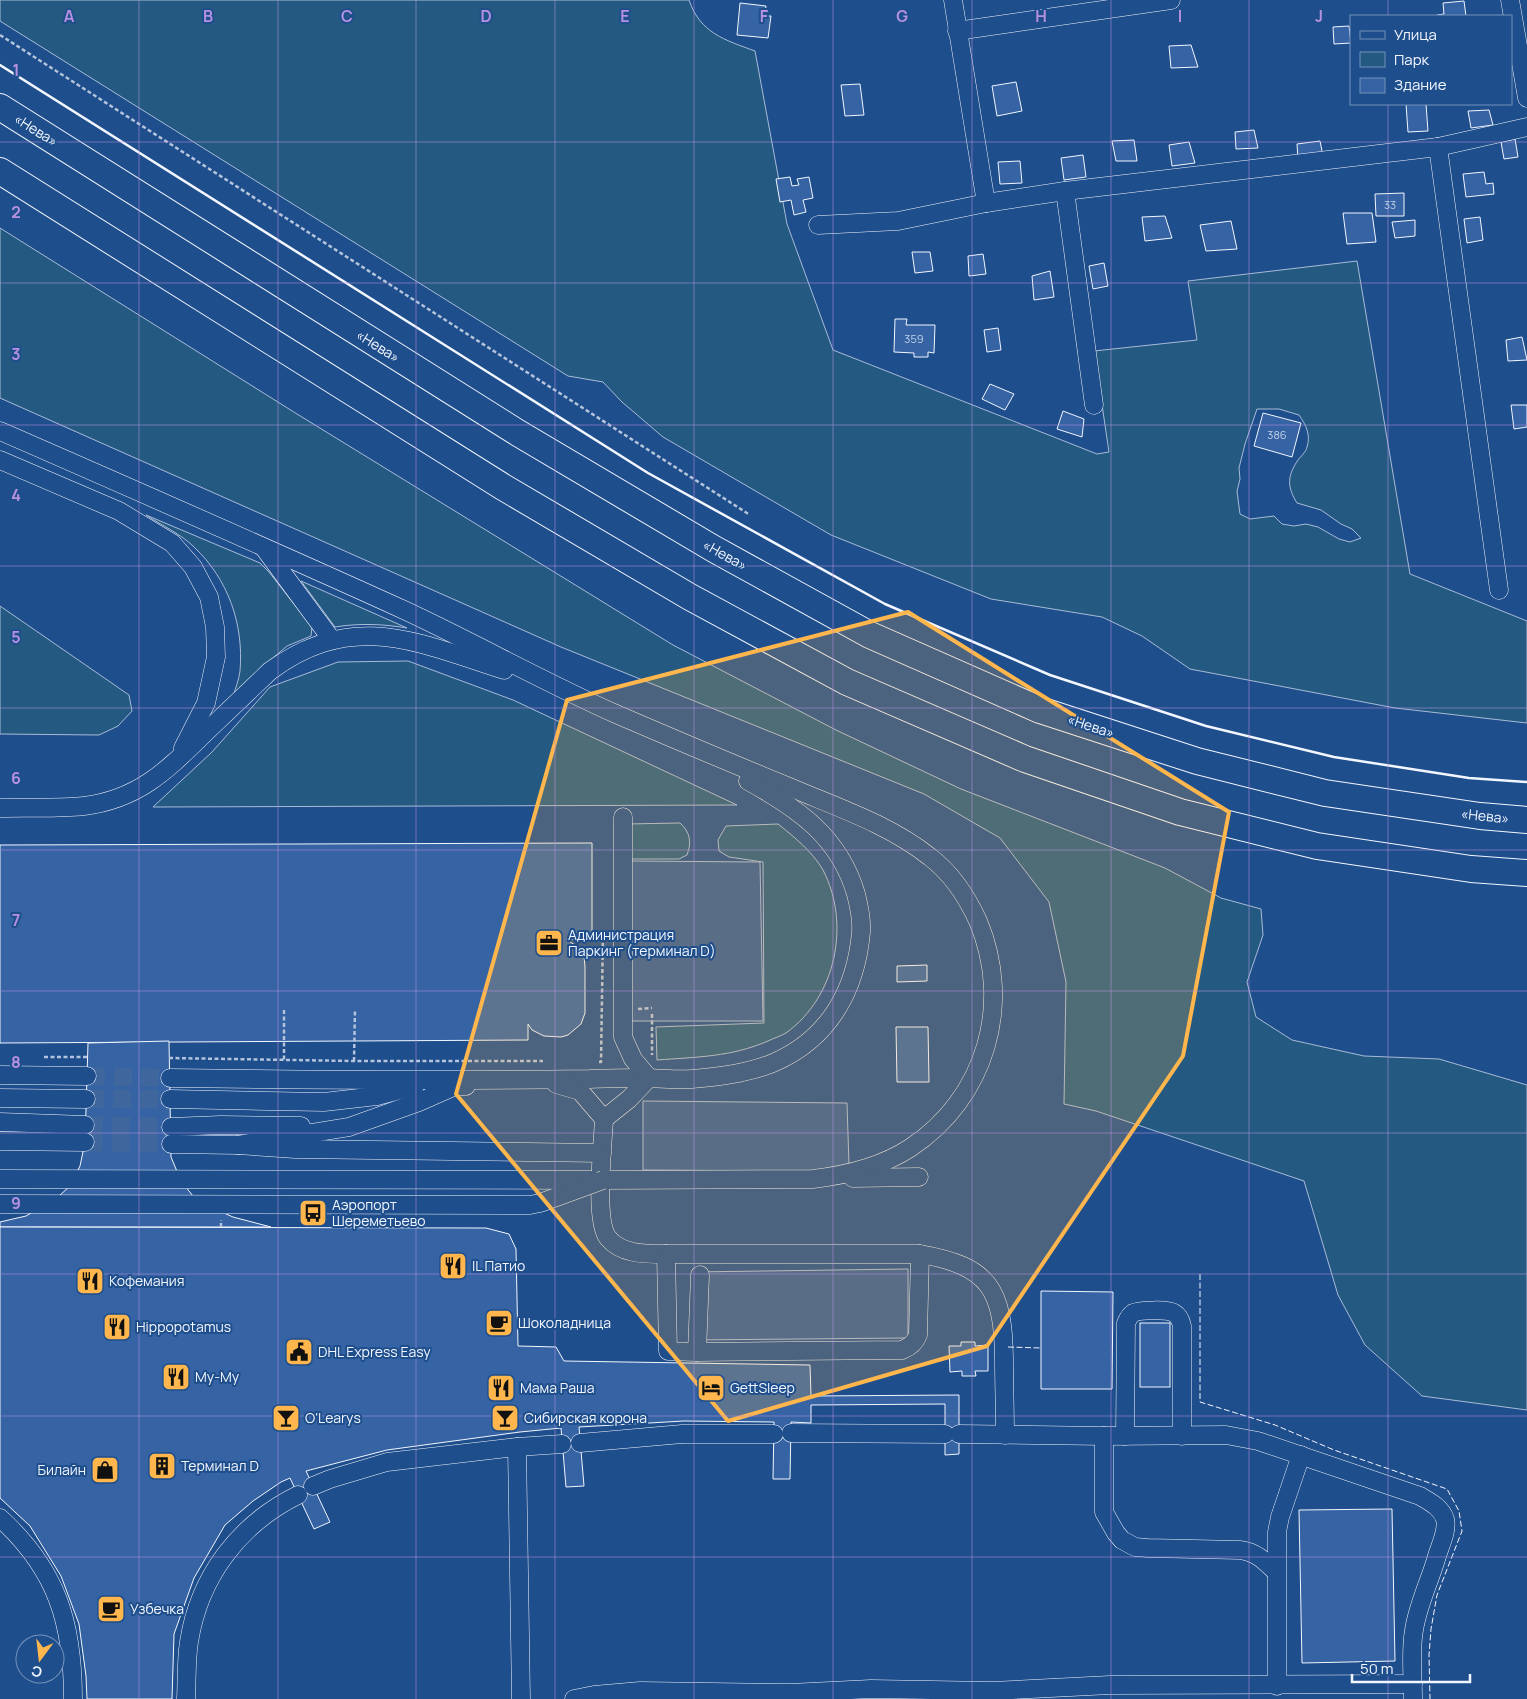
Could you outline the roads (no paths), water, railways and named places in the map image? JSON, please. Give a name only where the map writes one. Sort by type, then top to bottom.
[{"type":"highway","name":"«Нева»","points":[[0,107],[518,433],[714,549],[870,635],[1040,710],[1197,761],[1325,793],[1480,816],[1527,820]]},
{"type":"highway","points":[[0,170],[503,487],[690,597],[847,682],[1025,759],[1180,812],[1317,846],[1471,869],[1527,873]]},
{"type":"street","points":[[953,0],[986,204]]},
{"type":"street","points":[[957,31],[1171,0]]},
{"type":"street","points":[[1510,0],[1527,98]]},
{"type":"street","points":[[818,225],[898,220],[1066,191],[1438,147],[1527,127]]},
{"type":"street","points":[[1438,147],[1499,590]]},
{"type":"street","points":[[1066,191],[1094,405]]},
{"type":"street","points":[[0,431],[408,612],[572,694],[869,821],[932,858],[961,890],[974,912],[985,938],[994,988],[990,1032],[982,1058],[973,1080],[961,1100],[928,1134],[910,1149],[879,1164],[840,1176],[813,1179]]},
{"type":"street","points":[[0,460],[119,511],[172,543],[193,567],[209,597],[215,627],[216,657],[206,703],[176,762]]},
{"type":"street","points":[[264,547],[332,640]]},
{"type":"street","points":[[5,807],[60,808],[86,806],[109,801],[149,784],[176,762],[270,671],[302,651],[332,640],[372,635],[412,642],[524,676],[572,694]]},
{"type":"street","points":[[170,1078],[690,1079],[752,1070],[773,1063],[809,1041],[822,1029],[836,1011],[847,991],[860,948],[861,927],[858,903],[844,863],[832,845],[802,814],[779,798],[676,740]]},
{"type":"street","points":[[623,817],[623,1037],[634,1059],[649,1078]]},
{"type":"street","points":[[0,1075],[87,1076]]},
{"type":"street","points":[[604,1119],[629,1099],[649,1078]]},
{"type":"street","points":[[170,1099],[324,1102],[376,1096],[438,1079]]},
{"type":"street","points":[[238,1145],[350,1127],[454,1087],[523,1080]]},
{"type":"street","points":[[542,1080],[580,1091],[604,1119],[601,1212],[603,1226],[608,1238],[622,1248],[645,1254],[920,1254],[956,1262],[971,1270],[985,1282],[996,1297],[1001,1312],[1004,1347],[1005,1435]]},
{"type":"street","points":[[0,1098],[86,1099]]},
{"type":"street","points":[[0,1122],[85,1124]]},
{"type":"street","points":[[350,1127],[221,1125],[171,1135],[238,1145],[295,1150],[602,1153]]},
{"type":"street","points":[[0,1141],[85,1142]]},
{"type":"street","points":[[0,1179],[603,1180],[919,1177]]},
{"type":"street","points":[[0,1204],[530,1205],[603,1180]]},
{"type":"street","points":[[666,1254],[668,1351],[697,1352],[902,1350],[910,1347],[916,1341],[918,1335],[920,1254]]},
{"type":"street","points":[[697,1352],[700,1275]]},
{"type":"street","points":[[1125,1436],[1126,1323],[1129,1317],[1137,1312],[1171,1311],[1176,1314],[1182,1326],[1182,1436]]},
{"type":"street","points":[[574,1699],[594,1695],[790,1693],[871,1689],[992,1691],[1036,1694],[1110,1685],[1277,1686],[1413,1692],[1414,1630],[1421,1602],[1444,1532],[1445,1520],[1434,1504],[1420,1496],[1258,1440],[1226,1435],[682,1434],[580,1443]]},
{"type":"street","points":[[1104,1436],[1104,1512],[1122,1540],[1134,1547],[1240,1550],[1251,1552],[1259,1556],[1276,1572]]},
{"type":"street","points":[[313,1486],[387,1462],[517,1447],[562,1444]]},
{"type":"street","points":[[517,1447],[520,1699]]},
{"type":"street","points":[[1277,1686],[1277,1532],[1300,1456]]},
{"type":"street","points":[[186,1699],[188,1643],[194,1617],[204,1589],[220,1560],[237,1540],[286,1500],[298,1495]]},
{"type":"street","points":[[0,1518],[29,1548],[49,1577],[58,1597],[72,1653],[73,1699]]},
{"type":"tunnel","points":[[87,1076],[170,1078]]},
{"type":"tunnel","points":[[86,1099],[170,1099]]},
{"type":"tunnel","points":[[85,1125],[171,1127]]},
{"type":"tunnel","points":[[85,1142],[171,1144]]},
{"type":"place","name":"Администрация Паркинг (терминал D)","points":[[549,943]]},
{"type":"place","name":"Аэропорт Шереметьево","points":[[313,1213]]},
{"type":"place","name":"IL Патио","points":[[453,1266]]},
{"type":"place","name":"Кофемания","points":[[90,1281]]},
{"type":"place","name":"Шоколадница","points":[[499,1323]]},
{"type":"place","name":"Hippopotamus","points":[[117,1327]]},
{"type":"place","name":"DHL Express Easy","points":[[299,1352]]},
{"type":"place","name":"Му-Му","points":[[176,1377]]},
{"type":"place","name":"Мама Раша","points":[[501,1388]]},
{"type":"place","name":"GettSleep","points":[[711,1388]]},
{"type":"place","name":"O'Learys","points":[[286,1418]]},
{"type":"place","name":"Сибирская корона","points":[[505,1418]]},
{"type":"place","name":"Терминал D","points":[[162,1466]]},
{"type":"place","name":"Билайн","points":[[105,1470]]},
{"type":"place","name":"Узбечка","points":[[111,1609]]}]
